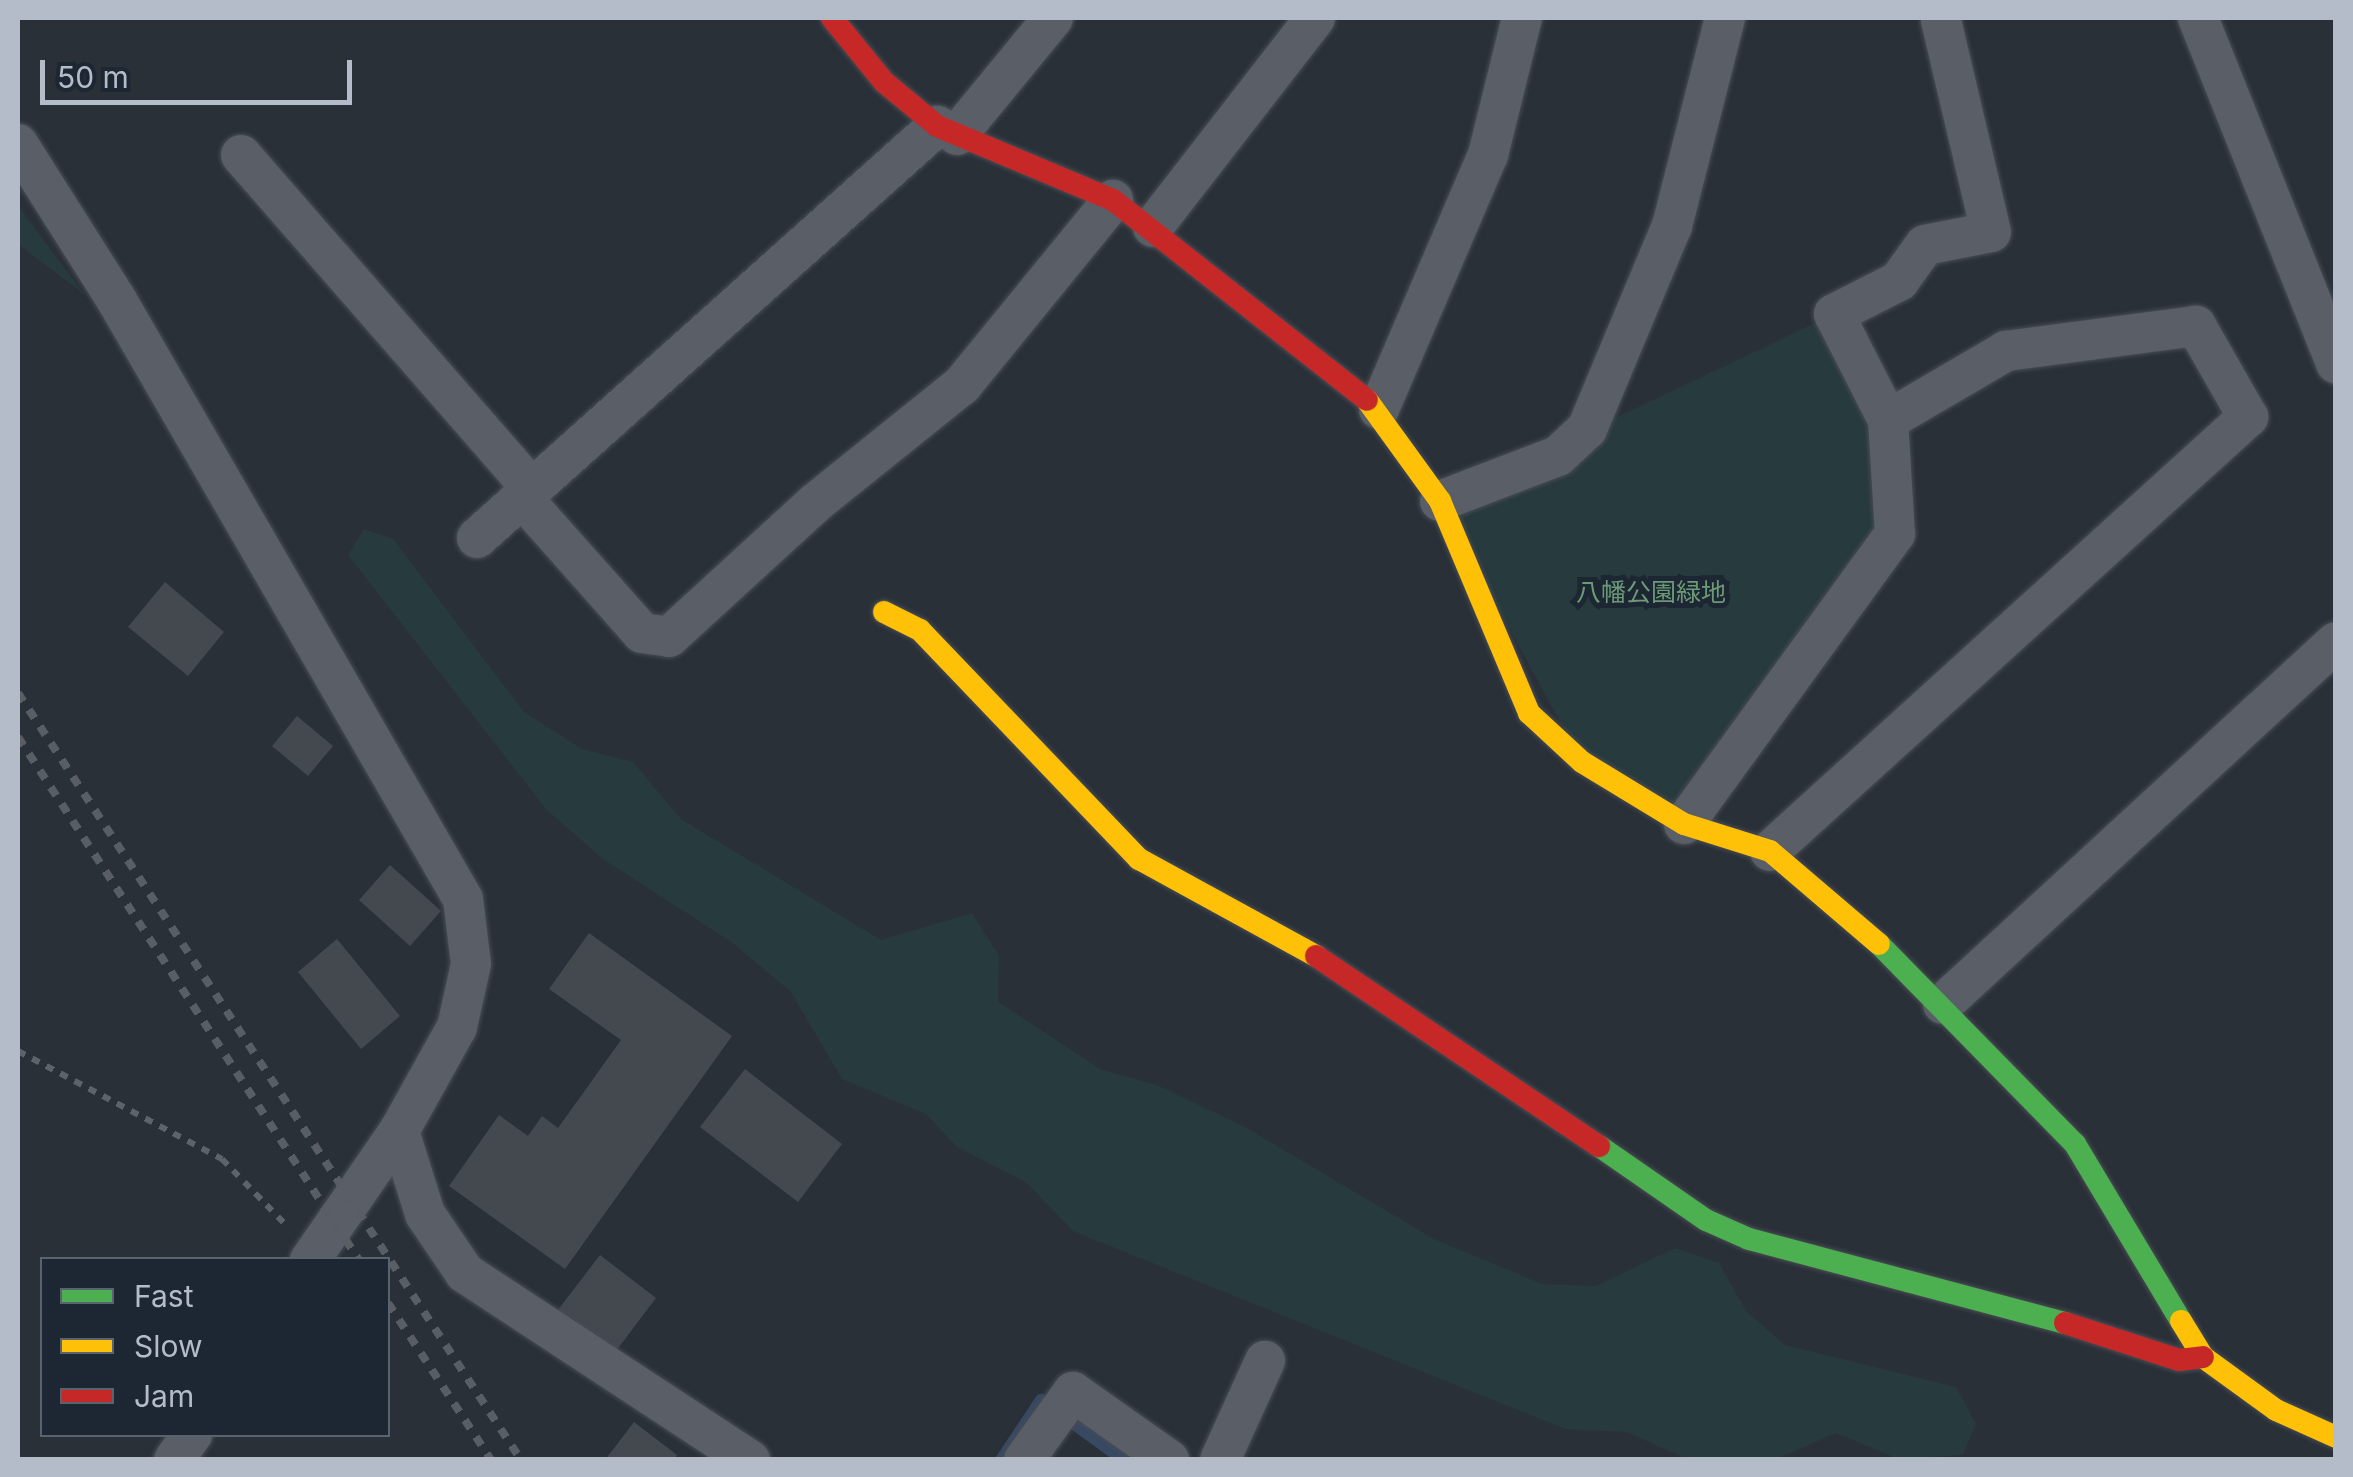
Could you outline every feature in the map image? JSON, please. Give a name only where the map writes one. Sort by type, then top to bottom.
[{"type":"street","points":[[832,18],[884,82],[947,131],[1113,200],[1153,227],[1379,410],[1440,501],[1528,713],[1582,762],[1684,824],[1770,852],[1836,900],[2075,1144],[2203,1356],[2276,1410],[2336,1437]]},
{"type":"street","points":[[477,538],[947,131],[1053,18]]},
{"type":"street","points":[[1153,227],[1315,18]]},
{"type":"street","points":[[1379,410],[1488,156],[1522,18]]},
{"type":"street","points":[[1440,501],[1558,456],[1587,428],[1672,226],[1725,18]]},
{"type":"street","points":[[1684,824],[1895,534],[1888,420],[1834,314],[1899,281],[1925,245],[1991,232],[1939,18]]},
{"type":"street","points":[[2198,18],[2336,363]]},
{"type":"street","points":[[18,144],[156,366],[463,899],[472,936],[468,992],[399,1131],[312,1257]]},
{"type":"street","points":[[242,155],[642,633],[670,636],[814,504],[962,385],[1113,200]]},
{"type":"street","points":[[1770,852],[2248,417],[2196,326],[2006,351],[1888,420]]},
{"type":"street","points":[[884,612],[920,630],[1138,858],[1349,974],[1706,1220],[1749,1239],[2011,1305],[2179,1360],[2203,1356]]},
{"type":"street","points":[[1942,1004],[2336,642]]},
{"type":"street","points":[[399,1131],[425,1214],[465,1272],[750,1460]]},
{"type":"street","points":[[1220,1460],[1265,1361]]},
{"type":"street","points":[[1024,1460],[1073,1392],[1170,1460]]},
{"type":"street","points":[[174,1460],[190,1437]]},
{"type":"path","points":[[18,1051],[222,1159],[310,1257]]},
{"type":"green space","points":[[18,206],[85,295],[18,244]]},
{"type":"green space","name":"八幡公園緑地","points":[[1834,314],[1888,420],[1895,534],[1684,824],[1582,762],[1440,501]]},
{"type":"green space","points":[[364,529],[393,539],[524,712],[582,749],[633,762],[681,819],[881,940],[972,913],[999,956],[998,1002],[1102,1070],[1157,1085],[1245,1127],[1434,1239],[1542,1284],[1596,1286],[1675,1248],[1719,1263],[1746,1311],[1785,1345],[1956,1387],[1976,1424],[1963,1455],[1898,1459],[1836,1433],[1776,1459],[1687,1459],[1627,1432],[1565,1429],[1073,1231],[1027,1183],[957,1147],[926,1114],[842,1079],[791,992],[733,943],[603,859],[546,809],[348,555]]},
{"type":"building","points":[[165,582],[224,632],[188,676],[128,627]]},
{"type":"building","points":[[297,716],[333,746],[308,776],[272,746]]},
{"type":"building","points":[[390,865],[441,911],[410,946],[359,900]]},
{"type":"building","points":[[589,933],[732,1036],[565,1269],[449,1186],[499,1115],[528,1136],[542,1116],[558,1128],[621,1040],[549,989]]},
{"type":"building","points":[[337,939],[400,1016],[361,1049],[298,972]]},
{"type":"building","points":[[745,1069],[842,1144],[798,1202],[700,1127]]},
{"type":"building","points":[[600,1255],[656,1298],[610,1359],[554,1315]]},
{"type":"building","points":[[634,1422],[677,1455],[674,1460],[605,1460]]},
{"type":"waterway","points":[[1001,1460],[1041,1400],[1124,1460]]},
{"type":"railway","points":[[18,693],[388,1257]]},
{"type":"railway","points":[[18,737],[357,1257]]},
{"type":"railway","points":[[390,1260],[521,1460]]},
{"type":"railway","points":[[390,1306],[491,1460]]},
{"type":"traffic: fast","points":[[1879,944],[2075,1144],[2181,1321]]},
{"type":"traffic: fast","points":[[1599,1146],[1706,1220],[1749,1239],[2065,1323]]},
{"type":"traffic: slow","points":[[1367,400],[1440,501],[1529,713],[1582,762],[1684,824],[1770,851],[1879,944]]},
{"type":"traffic: slow","points":[[884,612],[920,630],[1139,859],[1316,956]]},
{"type":"traffic: slow","points":[[2181,1321],[2203,1357],[2276,1410],[2336,1437]]},
{"type":"traffic: jam","points":[[832,18],[884,82],[937,126],[1113,200],[1367,400]]},
{"type":"traffic: jam","points":[[1316,956],[1599,1146]]},
{"type":"traffic: jam","points":[[2065,1323],[2179,1360],[2203,1357]]}]
